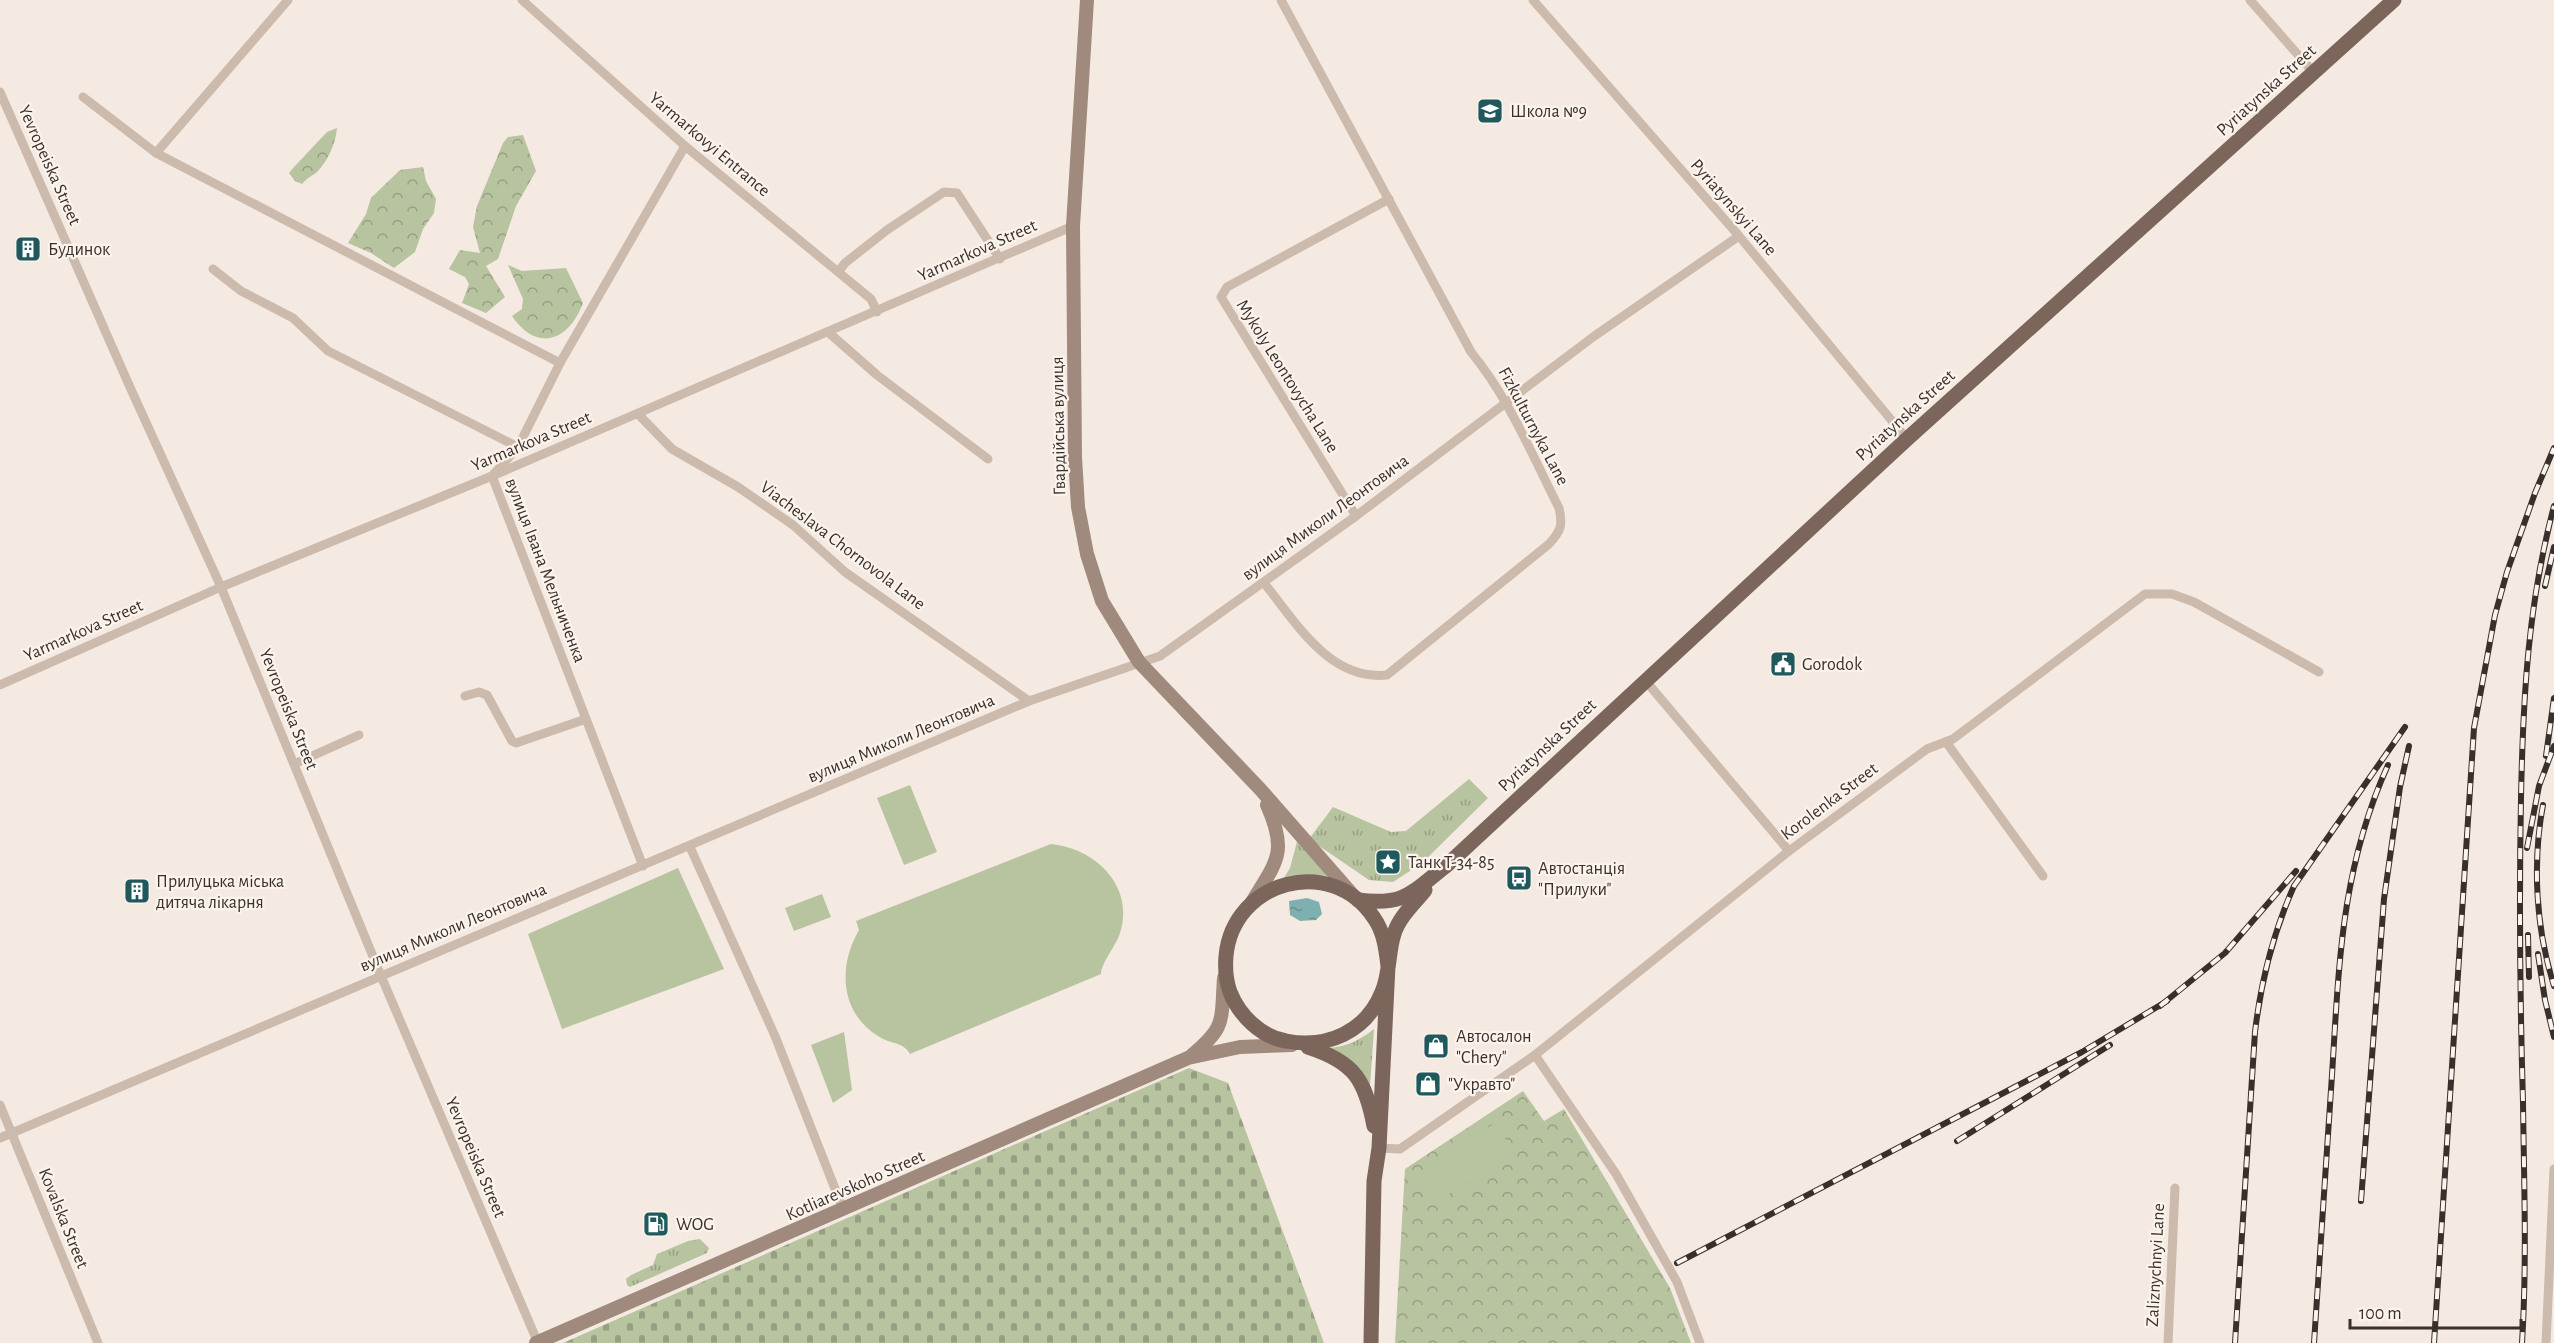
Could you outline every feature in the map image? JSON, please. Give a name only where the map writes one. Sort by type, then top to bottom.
[{"type":"main road","name":"Гвардійська вулиця","points":[[1087,0],[1073,226],[1075,458],[1078,507],[1087,554],[1102,601],[1139,662],[1260,789],[1358,900]]},
{"type":"main road","name":"Pyriatynska Street","points":[[1447,865],[1907,439],[2394,0]]},
{"type":"main road","points":[[1188,1058],[1212,1039],[1221,1023],[1227,944],[1236,922],[1271,871],[1280,847],[1277,826],[1260,789]]},
{"type":"main road","points":[[1358,900],[1382,903],[1394,901],[1410,894],[1447,865]]},
{"type":"main road","points":[[1188,1058],[1240,1047],[1328,1042],[1352,1031],[1371,1014],[1383,991],[1393,935],[1400,920],[1447,865]]},
{"type":"main road","points":[[1251,903],[1270,890],[1292,883],[1315,882],[1338,888],[1358,900],[1378,926],[1385,941],[1388,966],[1379,1148],[1374,1181],[1371,1343]]},
{"type":"main road","points":[[1225,968],[1230,991],[1242,1012],[1258,1029],[1280,1040],[1333,1055],[1348,1066],[1360,1081],[1370,1103],[1379,1148]]},
{"type":"main road","name":"Kotliarevskoho Street","points":[[537,1343],[1188,1058]]},
{"type":"street","points":[[156,153],[288,0]]},
{"type":"street","name":"Yarmarkovyi Entrance","points":[[522,0],[686,146],[871,299],[877,312]]},
{"type":"street","name":"Fizkulturnyka Lane","points":[[1264,583],[1326,656],[1346,669],[1372,677],[1387,675],[1401,666],[1549,544],[1561,531],[1562,520],[1559,508],[1506,404],[1488,372],[1471,352],[1281,0]]},
{"type":"street","name":"Pyriatynskyi Lane","points":[[1533,0],[1739,237],[1907,439]]},
{"type":"street","points":[[2250,0],[2314,73]]},
{"type":"street","name":"Yevropeiska Street","points":[[0,92],[221,587],[381,976],[537,1343]]},
{"type":"street","points":[[83,97],[156,153],[560,363]]},
{"type":"street","name":"вулиця Івана Мельниченка","points":[[643,866],[492,476],[518,447],[560,363],[686,146]]},
{"type":"street","points":[[839,272],[845,264],[887,230],[944,192],[957,193],[1000,259]]},
{"type":"street","name":"Mykoly Leontovycha Lane","points":[[1356,516],[1221,297],[1227,287],[1389,199]]},
{"type":"street","name":"Yarmarkova Street","points":[[0,685],[221,587],[492,476],[1073,226]]},
{"type":"street","name":"вулиця Миколи Леонтовича","points":[[0,1138],[690,847],[1029,701],[1160,656],[1356,516],[1593,337],[1739,237]]},
{"type":"street","points":[[213,269],[241,291],[293,318],[328,351],[518,447]]},
{"type":"street","points":[[828,332],[877,375],[988,459]]},
{"type":"street","name":"Viacheslava Chornovola Lane","points":[[638,414],[672,449],[738,487],[784,519],[845,572],[1029,701]]},
{"type":"street","name":"Korolenka Street","points":[[1379,1148],[1400,1149],[1535,1055],[1789,851],[1927,749],[1953,739],[2145,594],[2172,594],[2193,602],[2319,672]]},
{"type":"street","points":[[1645,680],[1789,851]]},
{"type":"street","points":[[465,696],[478,692],[487,695],[512,741],[516,743],[586,719]]},
{"type":"street","points":[[294,764],[359,735]]},
{"type":"street","points":[[1946,742],[2043,876]]},
{"type":"street","points":[[690,847],[775,1036],[843,1209]]},
{"type":"street","points":[[1535,1055],[1621,1182],[1677,1282],[1700,1343]]},
{"type":"street","name":"Kovalska Street","points":[[0,1105],[98,1343]]},
{"type":"street","points":[[2546,1343],[2554,1169]]},
{"type":"street","name":"Zaliznychnyi Lane","points":[[2168,1343],[2175,1188]]},
{"type":"green space","points":[[337,128],[331,151],[321,168],[302,184],[295,181],[289,173],[327,132]]},
{"type":"green space","points":[[523,135],[536,171],[516,206],[498,259],[486,266],[505,297],[486,313],[462,303],[469,284],[465,277],[449,269],[460,250],[480,253],[473,227],[477,206],[503,143],[508,137]]},
{"type":"green space","points":[[423,167],[426,181],[436,199],[434,213],[423,229],[415,252],[394,268],[371,253],[348,243],[366,214],[371,198],[400,170]]},
{"type":"green space","points":[[508,265],[522,271],[566,268],[583,303],[570,326],[561,334],[552,338],[532,335],[522,328],[512,316],[522,309],[523,299]]},
{"type":"green space","points":[[1469,779],[1488,798],[1422,863],[1393,882],[1369,880],[1309,839],[1333,807],[1391,832],[1406,831]]},
{"type":"green space","points":[[910,785],[937,852],[904,865],[877,798]]},
{"type":"green space","points":[[1298,838],[1331,876],[1313,875],[1282,881],[1290,868]]},
{"type":"green space","points":[[1051,844],[1082,853],[1096,862],[1108,872],[1122,900],[1123,916],[1120,933],[1103,965],[1101,974],[910,1054],[902,1046],[883,1039],[858,1018],[847,990],[846,975],[847,960],[859,930],[856,921]]},
{"type":"green space","points":[[678,868],[724,969],[562,1029],[528,934]]},
{"type":"green space","points":[[822,894],[831,917],[794,931],[785,908]]},
{"type":"green space","points":[[1374,1029],[1370,1086],[1348,1059],[1330,1048],[1354,1042]]},
{"type":"green space","points":[[844,1032],[852,1090],[833,1103],[811,1045]]},
{"type":"green space","points":[[1189,1068],[1228,1083],[1324,1343],[563,1343]]},
{"type":"green space","points":[[1523,1091],[1544,1121],[1564,1109],[1670,1288],[1691,1343],[1395,1343],[1405,1169]]},
{"type":"green space","points":[[1496,1122],[1514,1155],[1434,1203],[1418,1175]]},
{"type":"green space","points":[[700,1239],[709,1248],[707,1253],[630,1287],[627,1285],[626,1279],[653,1265],[657,1254],[688,1241]]},
{"type":"water","points":[[1307,898],[1319,902],[1322,914],[1316,920],[1300,921],[1290,915],[1289,901]]},
{"type":"railway","points":[[2434,1343],[2474,728],[2495,615],[2507,572],[2535,493],[2554,448]]},
{"type":"railway","points":[[2522,1343],[2525,1253],[2520,950],[2522,760],[2528,651],[2538,579],[2554,506]]},
{"type":"railway","points":[[2545,586],[2554,547]]},
{"type":"railway","points":[[2546,756],[2554,698]]},
{"type":"railway","points":[[2235,1343],[2255,1032],[2269,958],[2294,886],[2405,727]]},
{"type":"railway","points":[[2361,1201],[2384,899],[2400,787],[2409,746]]},
{"type":"railway","points":[[2527,848],[2539,786],[2554,746]]},
{"type":"railway","points":[[2314,1343],[2340,956],[2351,880],[2360,842],[2388,765]]},
{"type":"railway","points":[[2543,805],[2538,850],[2538,896],[2543,942],[2554,986]]},
{"type":"railway","points":[[2160,1006],[2225,953],[2296,871]]},
{"type":"railway","points":[[2528,935],[2529,977]]},
{"type":"railway","points":[[2538,954],[2545,1000],[2554,1037]]},
{"type":"railway","points":[[1677,1263],[2082,1052],[2167,1001]]},
{"type":"railway","points":[[1957,1141],[2110,1045]]},
{"type":"place","name":"Школа №9","points":[[1490,111]]},
{"type":"place","name":"Будинок","points":[[28,249]]},
{"type":"place","name":"Gorodok","points":[[1783,664]]},
{"type":"place","name":"Танк Т-34-85","points":[[1388,862]]},
{"type":"place","name":"Автостанція \"Прилуки\"","points":[[1519,878]]},
{"type":"place","name":"Прилуцька міська дитяча лікарня","points":[[137,891]]},
{"type":"place","name":"Автосалон \"Chery\"","points":[[1436,1046]]},
{"type":"place","name":"\"Укравто\"","points":[[1428,1084]]},
{"type":"place","name":"WOG","points":[[656,1224]]}]
